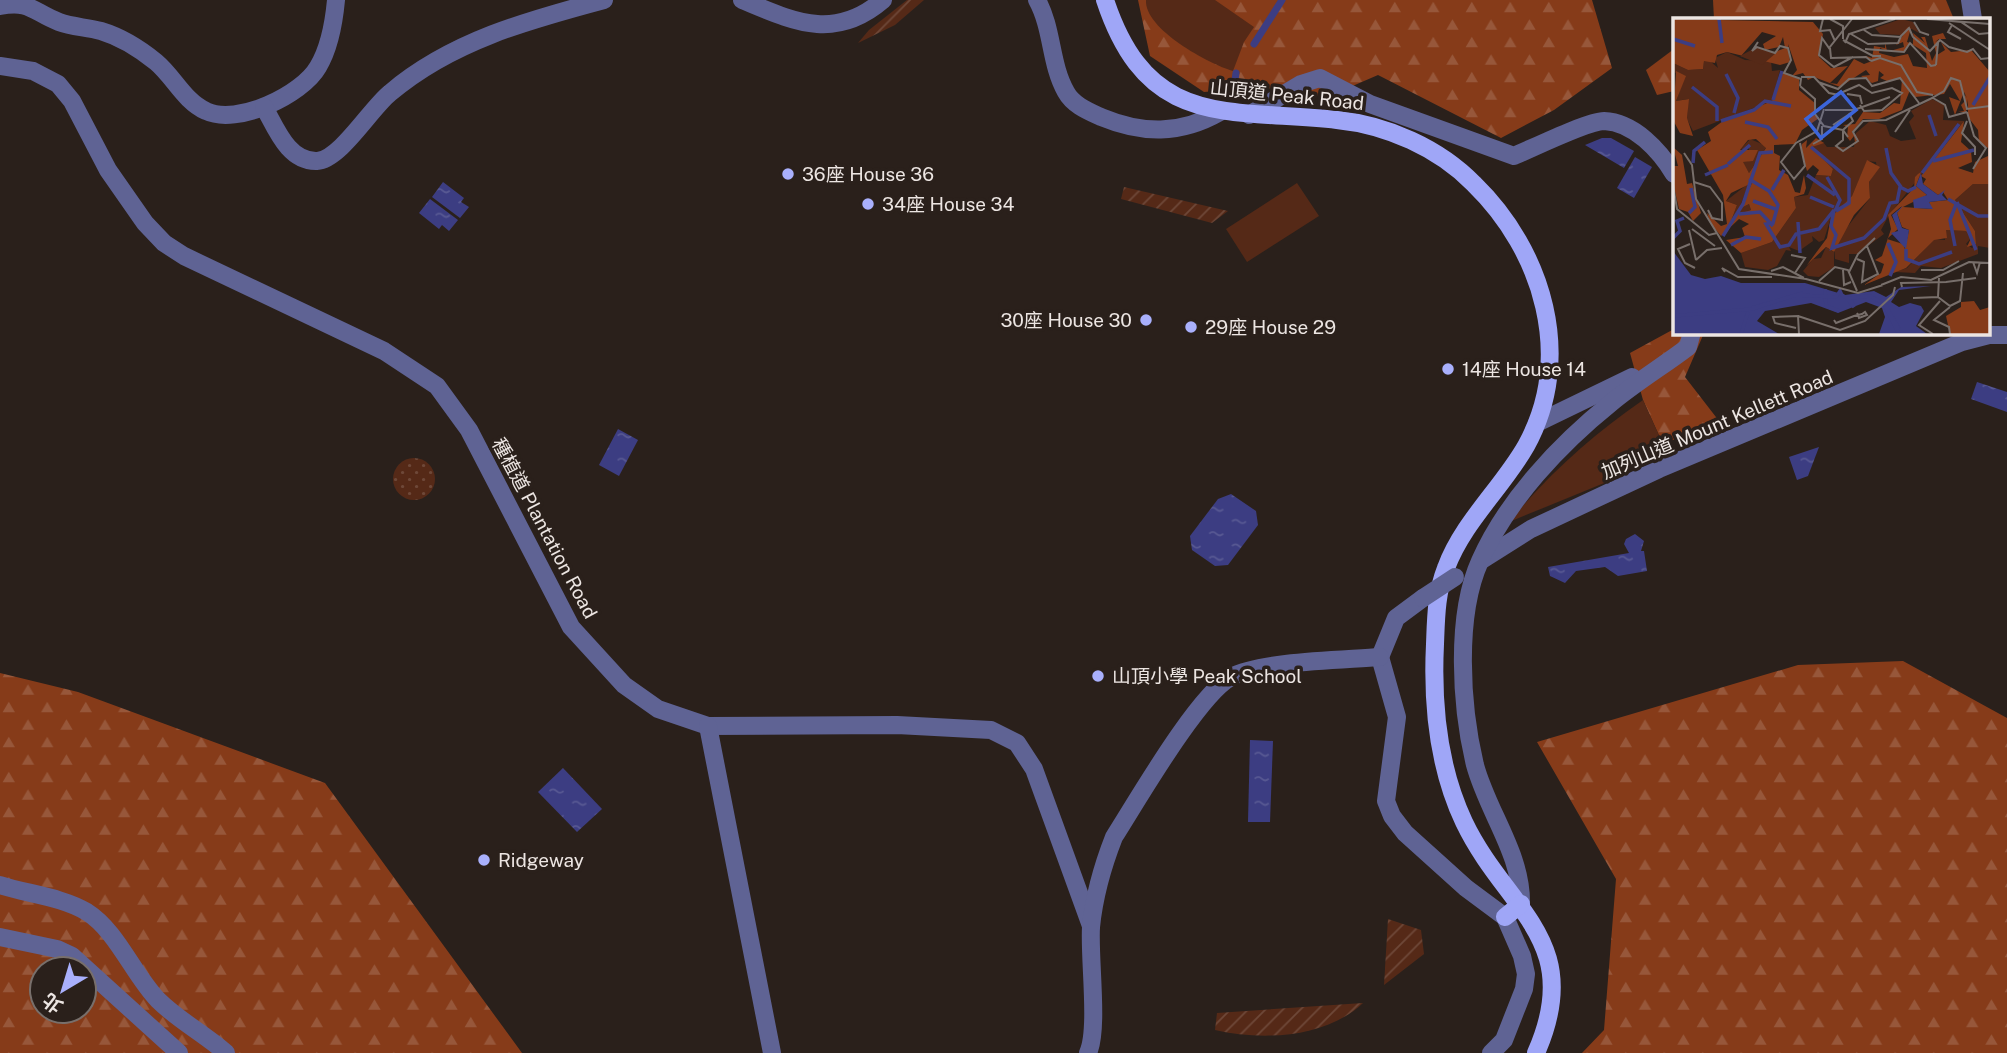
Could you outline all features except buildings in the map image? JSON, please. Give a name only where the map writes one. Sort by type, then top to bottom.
[{"type":"main road","name":"山頂道 Peak Road","points":[[1105,0],[1125,46],[1148,75],[1182,100],[1220,112],[1336,119],[1391,132],[1448,161],[1486,195],[1522,245],[1544,302],[1549,340],[1548,368],[1536,423],[1513,466],[1476,516],[1446,568],[1437,603],[1434,656],[1438,731],[1450,789],[1475,844],[1521,904],[1545,948],[1552,976],[1552,1006],[1536,1053]]},
{"type":"main road","points":[[1505,917],[1521,904]]},
{"type":"street","points":[[0,6],[15,2],[27,4],[56,21],[101,31],[126,41],[159,64],[193,102],[212,114],[240,115],[264,107],[300,86],[315,72],[326,50],[337,0]]},
{"type":"street","points":[[264,107],[295,153],[308,160],[322,160],[338,150],[391,91],[423,70],[504,28],[604,0]]},
{"type":"street","points":[[742,0],[790,20],[817,25],[851,20],[883,0]]},
{"type":"street","points":[[1037,0],[1047,22],[1066,92],[1084,109],[1122,125],[1160,130],[1187,128],[1220,112]]},
{"type":"street","points":[[1970,0],[1973,18]]},
{"type":"street","name":"種植道 Plantation Road","points":[[0,66],[43,75],[66,92],[116,182],[164,243],[184,256],[400,359],[437,386],[469,430],[571,627],[624,685],[658,709],[708,726],[897,726],[991,730],[1017,743],[1034,769],[1091,926]]},
{"type":"street","points":[[1249,115],[1301,84],[1320,78],[1370,104],[1514,156],[1601,121],[1620,123],[1659,150],[1673,171]]},
{"type":"street","points":[[1521,904],[1522,881],[1485,795],[1475,763],[1468,721],[1465,624],[1479,562],[1516,503],[1560,449],[1611,402],[1688,347],[1691,334]]},
{"type":"street","name":"加列山道 Mount Kellett Road","points":[[1380,657],[1396,618],[1423,597],[1531,529],[1659,469],[1962,342],[2007,335]]},
{"type":"street","points":[[1536,423],[1668,362]]},
{"type":"street","points":[[1088,1053],[1094,1032],[1091,926],[1105,860],[1114,837],[1204,701],[1231,677],[1256,669],[1380,657],[1397,716],[1386,801],[1392,816],[1405,833],[1466,888],[1505,917],[1526,974],[1524,989],[1504,1040],[1491,1053]]},
{"type":"street","points":[[708,726],[772,1053]]},
{"type":"street","points":[[0,885],[64,903],[93,917],[107,929],[128,963],[159,1000],[226,1053]]},
{"type":"street","points":[[0,937],[46,946],[72,956],[179,1053]]},
{"type":"shaded area","points":[[907,0],[924,0],[895,25],[858,43],[869,30]]},
{"type":"shaded area","points":[[1146,0],[1215,0],[1254,27],[1244,42],[1233,71],[1194,53],[1166,33],[1148,11]]},
{"type":"shaded area","points":[[1297,183],[1319,216],[1247,262],[1226,229]]},
{"type":"shaded area","points":[[1124,187],[1228,211],[1212,223],[1121,199]]},
{"type":"shaded area","points":[[1643,400],[1662,442],[1619,477],[1509,522],[1572,456]]},
{"type":"shaded area","points":[[414,458],[429,464],[435,479],[429,494],[414,500],[399,494],[393,479],[399,464]]},
{"type":"shaded area","points":[[1388,919],[1421,930],[1424,954],[1384,985]]},
{"type":"shaded area","points":[[1363,1003],[1331,1024],[1293,1034],[1253,1035],[1215,1030],[1217,1013]]},
{"type":"green space","points":[[1138,0],[1592,0],[1612,68],[1554,110],[1501,138],[1378,75],[1327,97],[1261,87],[1204,92],[1150,56]]},
{"type":"green space","points":[[1713,0],[1946,0],[1953,17],[1834,18],[1714,18]]},
{"type":"green space","points":[[1673,50],[1673,91],[1657,95],[1646,70]]},
{"type":"green space","points":[[1673,330],[1673,334],[1704,334],[1685,377],[1726,430],[1662,442],[1643,400],[1630,353]]},
{"type":"green space","points":[[1903,661],[2007,718],[2007,1053],[1582,1053],[1604,1030],[1616,879],[1537,742],[1798,665]]},
{"type":"green space","points":[[0,673],[78,692],[325,783],[522,1053],[0,1053]]},
{"type":"water","points":[[1602,138],[1611,138],[1634,151],[1624,168],[1585,145]]},
{"type":"water","points":[[1635,157],[1652,167],[1634,198],[1617,188]]},
{"type":"water","points":[[443,182],[464,198],[461,202],[469,207],[460,218],[432,197]]},
{"type":"water","points":[[430,199],[458,220],[449,231],[442,225],[439,229],[419,213]]},
{"type":"water","points":[[1977,382],[2007,392],[2007,412],[1971,399]]},
{"type":"water","points":[[618,429],[638,440],[619,476],[599,465]]},
{"type":"water","points":[[1819,447],[1808,476],[1797,480],[1789,457]]},
{"type":"water","points":[[1231,494],[1256,511],[1258,525],[1228,565],[1215,566],[1192,550],[1190,536],[1218,499]]},
{"type":"water","points":[[1635,534],[1644,541],[1641,551],[1644,551],[1647,571],[1618,576],[1605,567],[1576,571],[1565,583],[1550,576],[1548,567],[1629,553],[1624,544],[1626,539]]},
{"type":"water","points":[[1250,740],[1273,741],[1270,822],[1248,822]]},
{"type":"water","points":[[563,768],[602,809],[577,832],[538,792]]},
{"type":"waterway","points":[[1254,44],[1282,0]]},
{"type":"waterway","points":[[1234,87],[1236,73]]},
{"type":"place","name":"36座 House 36","points":[[788,174]]},
{"type":"place","name":"34座 House 34","points":[[868,204]]},
{"type":"place","name":"30座 House 30","points":[[1146,320]]},
{"type":"place","name":"29座 House 29","points":[[1191,327]]},
{"type":"place","name":"14座 House 14","points":[[1448,369]]},
{"type":"place","name":"山頂小學 Peak School","points":[[1098,676]]},
{"type":"place","name":"Ridgeway","points":[[484,860]]}]
